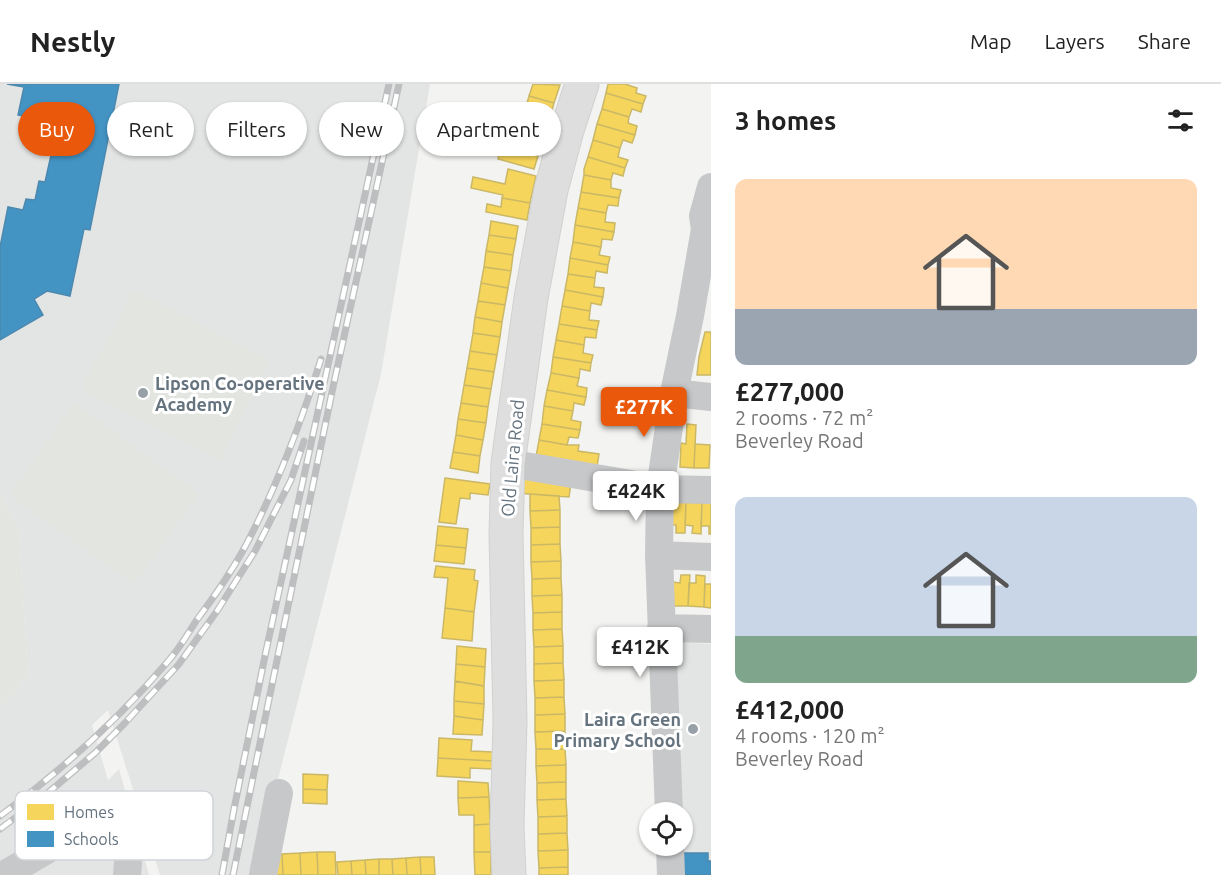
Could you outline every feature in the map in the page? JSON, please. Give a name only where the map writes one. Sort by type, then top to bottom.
[{"type":"main road","name":"Old Laira Road","points":[[509,875],[507,826],[510,721],[506,534],[508,463],[531,298],[551,190],[582,84]]},
{"type":"street","points":[[669,802],[659,555],[660,489],[674,393],[700,317],[708,229],[703,216],[711,187]]},
{"type":"street","points":[[674,393],[711,397]]},
{"type":"street","points":[[508,463],[660,489],[711,490]]},
{"type":"street","points":[[659,555],[711,557]]},
{"type":"street","points":[[661,628],[711,629]]},
{"type":"street","points":[[263,875],[279,793]]},
{"type":"street","points":[[670,856],[671,875]]},
{"type":"street","points":[[4,875],[30,860]]},
{"type":"street","points":[[127,875],[128,860]]},
{"type":"shaded area","points":[[0,84],[430,84],[427,102],[416,102],[416,156],[418,156],[381,374],[274,795],[259,875],[160,875],[155,860],[213,860],[213,791],[134,791],[108,710],[92,725],[108,780],[119,769],[125,791],[15,791],[15,860],[145,860],[149,875],[0,875],[0,708],[28,676],[19,530],[0,496]]},
{"type":"shaded area","points":[[132,290],[271,360],[220,461],[81,390]]},
{"type":"shaded area","points":[[74,403],[199,494],[134,584],[9,495]]},
{"type":"shaded area","points":[[0,496],[19,530],[28,676],[0,708]]},
{"type":"shaded area","name":"Laira Green Primary School","points":[[674,642],[711,644],[711,875],[678,875],[681,856],[693,856],[693,802],[681,802]]},
{"type":"building: Homes","points":[[533,84],[560,85],[554,102],[529,96]]},
{"type":"building: Homes","points":[[608,84],[625,84],[637,88],[636,93],[646,96],[643,104],[606,93]]},
{"type":"building: Homes","points":[[606,93],[643,104],[641,112],[632,109],[629,117],[602,109]]},
{"type":"building: Homes","points":[[529,96],[550,102],[527,102]]},
{"type":"building: Homes","points":[[602,109],[629,117],[628,123],[637,126],[635,135],[597,124]]},
{"type":"building: Homes","points":[[597,124],[635,135],[632,143],[623,140],[620,148],[593,140]]},
{"type":"building: Homes","points":[[593,140],[620,148],[618,157],[628,160],[625,168],[588,157]]},
{"type":"building: Homes","points":[[499,156],[538,156],[534,169],[498,159]]},
{"type":"building: Homes","points":[[588,157],[625,168],[623,176],[613,173],[611,180],[584,175]]},
{"type":"building: Homes","points":[[508,169],[536,176],[530,203],[502,198],[503,195],[471,188],[473,177],[505,184]]},
{"type":"building: Homes","points":[[584,175],[611,180],[611,188],[621,190],[619,198],[581,192]]},
{"type":"building: Homes","points":[[581,192],[619,198],[618,206],[608,205],[606,213],[578,208]]},
{"type":"building: Homes","points":[[502,198],[530,203],[527,220],[486,212],[487,204],[501,207]]},
{"type":"building: Homes","points":[[578,208],[606,213],[605,222],[615,223],[614,232],[575,225]]},
{"type":"building: Homes","points":[[491,221],[518,226],[516,239],[489,235]]},
{"type":"building: Homes","points":[[575,225],[614,232],[612,240],[602,239],[601,247],[573,242]]},
{"type":"building: Homes","points":[[489,235],[516,239],[513,255],[486,251]]},
{"type":"building: Homes","points":[[573,242],[601,247],[599,255],[610,257],[608,265],[570,258]]},
{"type":"building: Homes","points":[[486,251],[513,255],[511,271],[484,267]]},
{"type":"building: Homes","points":[[570,258],[608,265],[607,273],[596,271],[595,278],[568,274]]},
{"type":"building: Homes","points":[[484,267],[511,271],[508,288],[481,283]]},
{"type":"building: Homes","points":[[568,274],[595,278],[594,287],[604,288],[603,297],[565,290]]},
{"type":"building: Homes","points":[[481,283],[508,288],[505,305],[478,301]]},
{"type":"building: Homes","points":[[565,290],[603,297],[601,305],[591,303],[590,311],[562,306]]},
{"type":"building: Homes","points":[[478,301],[505,305],[502,322],[475,317]]},
{"type":"building: Homes","points":[[562,306],[590,311],[589,320],[599,321],[597,330],[559,324]]},
{"type":"building: Homes","points":[[475,317],[502,322],[500,337],[473,333]]},
{"type":"building: Homes","points":[[559,324],[597,330],[596,338],[585,337],[584,345],[556,340]]},
{"type":"building: Homes","points":[[705,332],[711,332],[711,375],[697,375],[699,357]]},
{"type":"building: Homes","points":[[473,333],[500,337],[497,355],[470,351]]},
{"type":"building: Homes","points":[[556,340],[584,345],[583,353],[593,355],[591,363],[553,357]]},
{"type":"building: Homes","points":[[470,351],[497,355],[494,372],[467,368]]},
{"type":"building: Homes","points":[[553,357],[591,363],[590,371],[580,369],[579,378],[551,373]]},
{"type":"building: Homes","points":[[467,368],[494,372],[491,389],[464,385]]},
{"type":"building: Homes","points":[[551,373],[579,378],[577,386],[587,388],[586,397],[547,390]]},
{"type":"building: Homes","points":[[464,385],[491,389],[488,407],[461,403]]},
{"type":"building: Homes","points":[[547,390],[586,397],[584,405],[574,403],[573,411],[544,406]]},
{"type":"building: Homes","points":[[461,403],[488,407],[486,423],[458,419]]},
{"type":"building: Homes","points":[[544,406],[573,411],[571,420],[581,422],[580,430],[542,424]]},
{"type":"building: Homes","points":[[458,419],[486,423],[483,440],[456,435]]},
{"type":"building: Homes","points":[[542,424],[580,430],[578,438],[569,437],[567,445],[539,440]]},
{"type":"building: Homes","points":[[687,424],[696,425],[694,468],[680,467],[681,443],[686,444]]},
{"type":"building: Homes","points":[[456,435],[483,440],[480,456],[453,452]]},
{"type":"building: Homes","points":[[539,440],[579,445],[578,451],[599,454],[597,467],[536,457]]},
{"type":"building: Homes","points":[[695,444],[710,445],[709,468],[694,468]]},
{"type":"building: Homes","points":[[453,452],[480,456],[478,473],[450,468]]},
{"type":"building: Homes","points":[[519,472],[571,483],[569,497],[517,493]]},
{"type":"building: Homes","points":[[445,478],[490,484],[488,495],[470,493],[470,499],[460,498],[456,524],[439,522]]},
{"type":"building: Homes","points":[[530,494],[559,496],[560,510],[530,511]]},
{"type":"building: Homes","points":[[671,501],[686,502],[685,533],[676,533],[676,525],[669,525]]},
{"type":"building: Homes","points":[[686,502],[702,503],[701,534],[692,533],[693,526],[685,525]]},
{"type":"building: Homes","points":[[702,503],[711,503],[711,534],[709,534],[709,526],[701,526]]},
{"type":"building: Homes","points":[[560,510],[560,527],[531,528],[530,511]]},
{"type":"building: Homes","points":[[438,526],[468,529],[466,548],[436,545]]},
{"type":"building: Homes","points":[[560,527],[560,544],[531,545],[531,528]]},
{"type":"building: Homes","points":[[560,544],[561,561],[531,562],[531,545]]},
{"type":"building: Homes","points":[[436,545],[466,548],[464,564],[434,561]]},
{"type":"building: Homes","points":[[561,561],[561,578],[532,579],[531,562]]},
{"type":"building: Homes","points":[[436,566],[475,570],[474,580],[478,581],[474,612],[445,608],[448,578],[434,577]]},
{"type":"building: Homes","points":[[681,575],[690,575],[688,606],[672,606],[673,582],[680,583]]},
{"type":"building: Homes","points":[[696,575],[705,576],[704,607],[688,606],[689,583],[696,583]]},
{"type":"building: Homes","points":[[561,578],[562,595],[532,596],[532,579]]},
{"type":"building: Homes","points":[[705,584],[711,584],[711,608],[704,607]]},
{"type":"building: Homes","points":[[562,595],[562,612],[533,613],[532,596]]},
{"type":"building: Homes","points":[[445,608],[474,612],[472,641],[442,638]]},
{"type":"building: Homes","points":[[562,612],[562,629],[533,630],[533,613]]},
{"type":"building: Homes","points":[[562,629],[563,646],[534,647],[533,630]]},
{"type":"building: Homes","points":[[457,646],[486,649],[485,667],[456,664]]},
{"type":"building: Homes","points":[[563,646],[563,663],[534,664],[534,647]]},
{"type":"building: Homes","points":[[563,663],[564,680],[534,681],[534,664]]},
{"type":"building: Homes","points":[[456,664],[485,667],[484,686],[455,681]]},
{"type":"building: Homes","points":[[564,680],[564,697],[535,698],[534,681]]},
{"type":"building: Homes","points":[[455,681],[484,686],[484,704],[454,701]]},
{"type":"building: Homes","points":[[564,697],[565,714],[535,715],[535,698]]},
{"type":"building: Homes","points":[[454,701],[484,704],[483,720],[454,716]]},
{"type":"building: Homes","points":[[565,714],[565,731],[535,732],[535,715]]},
{"type":"building: Homes","points":[[454,716],[483,720],[482,735],[453,734]]},
{"type":"building: Homes","points":[[565,731],[565,749],[536,749],[535,732]]},
{"type":"building: Homes","points":[[439,738],[472,740],[471,751],[493,752],[493,761],[438,758]]},
{"type":"building: Homes","points":[[536,749],[565,749],[566,765],[536,766]]},
{"type":"building: Homes","points":[[438,758],[493,761],[493,769],[470,768],[470,778],[437,776]]},
{"type":"building: Homes","points":[[566,765],[566,782],[537,783],[536,766]]},
{"type":"building: Homes","points":[[303,774],[328,775],[327,790],[303,789]]},
{"type":"building: Homes","points":[[458,781],[488,783],[489,797],[458,798]]},
{"type":"building: Homes","points":[[566,782],[566,799],[537,800],[537,783]]},
{"type":"building: Homes","points":[[303,789],[327,790],[327,804],[303,803]]},
{"type":"building: Homes","points":[[489,797],[490,824],[474,825],[474,815],[459,815],[458,798]]},
{"type":"building: Homes","points":[[566,799],[567,816],[538,817],[537,800]]},
{"type":"building: Homes","points":[[567,816],[567,833],[538,834],[538,817]]},
{"type":"building: Homes","points":[[490,824],[491,852],[474,852],[474,825]]},
{"type":"building: Homes","points":[[567,833],[568,850],[538,851],[538,834]]},
{"type":"building: Homes","points":[[568,850],[568,867],[539,868],[538,851]]},
{"type":"building: Homes","points":[[317,852],[318,875],[301,875],[300,853]]},
{"type":"building: Homes","points":[[317,852],[335,852],[336,875],[318,875]]},
{"type":"building: Homes","points":[[474,852],[491,852],[491,875],[475,875]]},
{"type":"building: Homes","points":[[300,853],[301,875],[283,875],[282,854]]},
{"type":"building: Homes","points":[[268,854],[282,854],[283,875],[265,875]]},
{"type":"building: Homes","points":[[420,857],[434,857],[435,875],[421,875]]},
{"type":"building: Homes","points":[[420,857],[421,875],[407,875],[406,858]]},
{"type":"building: Homes","points":[[406,858],[407,875],[393,875],[392,859]]},
{"type":"building: Homes","points":[[379,859],[392,859],[393,875],[379,875]]},
{"type":"building: Homes","points":[[379,859],[379,875],[366,875],[365,860]]},
{"type":"building: Homes","points":[[365,860],[366,875],[352,875],[351,861]]},
{"type":"building: Homes","points":[[351,861],[352,875],[338,875],[337,862]]},
{"type":"building: Homes","points":[[568,867],[568,875],[539,875],[539,868]]},
{"type":"building: Schools","points":[[7,84],[119,84],[115,102],[107,102],[107,144],[90,230],[84,229],[70,296],[47,291],[34,299],[43,315],[0,340],[0,247],[8,207],[23,210],[26,199],[35,200],[39,181],[45,182],[51,156],[95,156],[95,102],[21,102],[24,87]]},
{"type":"building: Schools","points":[[708,853],[708,861],[711,861],[711,875],[678,875],[678,856]]},
{"type":"railway","points":[[222,875],[266,651],[389,84]]},
{"type":"railway","points":[[233,875],[332,392],[399,84]]},
{"type":"railway","points":[[32,791],[68,762],[151,681],[181,645],[229,574],[257,523],[288,454],[321,359]]},
{"type":"railway","points":[[50,791],[95,753],[179,664],[217,611],[255,551],[291,480],[304,441]]},
{"type":"railway","points":[[0,816],[15,804]]},
{"type":"railway","points":[[0,829],[15,818]]},
{"type":"place","name":"Lipson Co-operative Academy","points":[[143,393]]},
{"type":"place","name":"Laira Green Primary School","points":[[693,729]]}]
